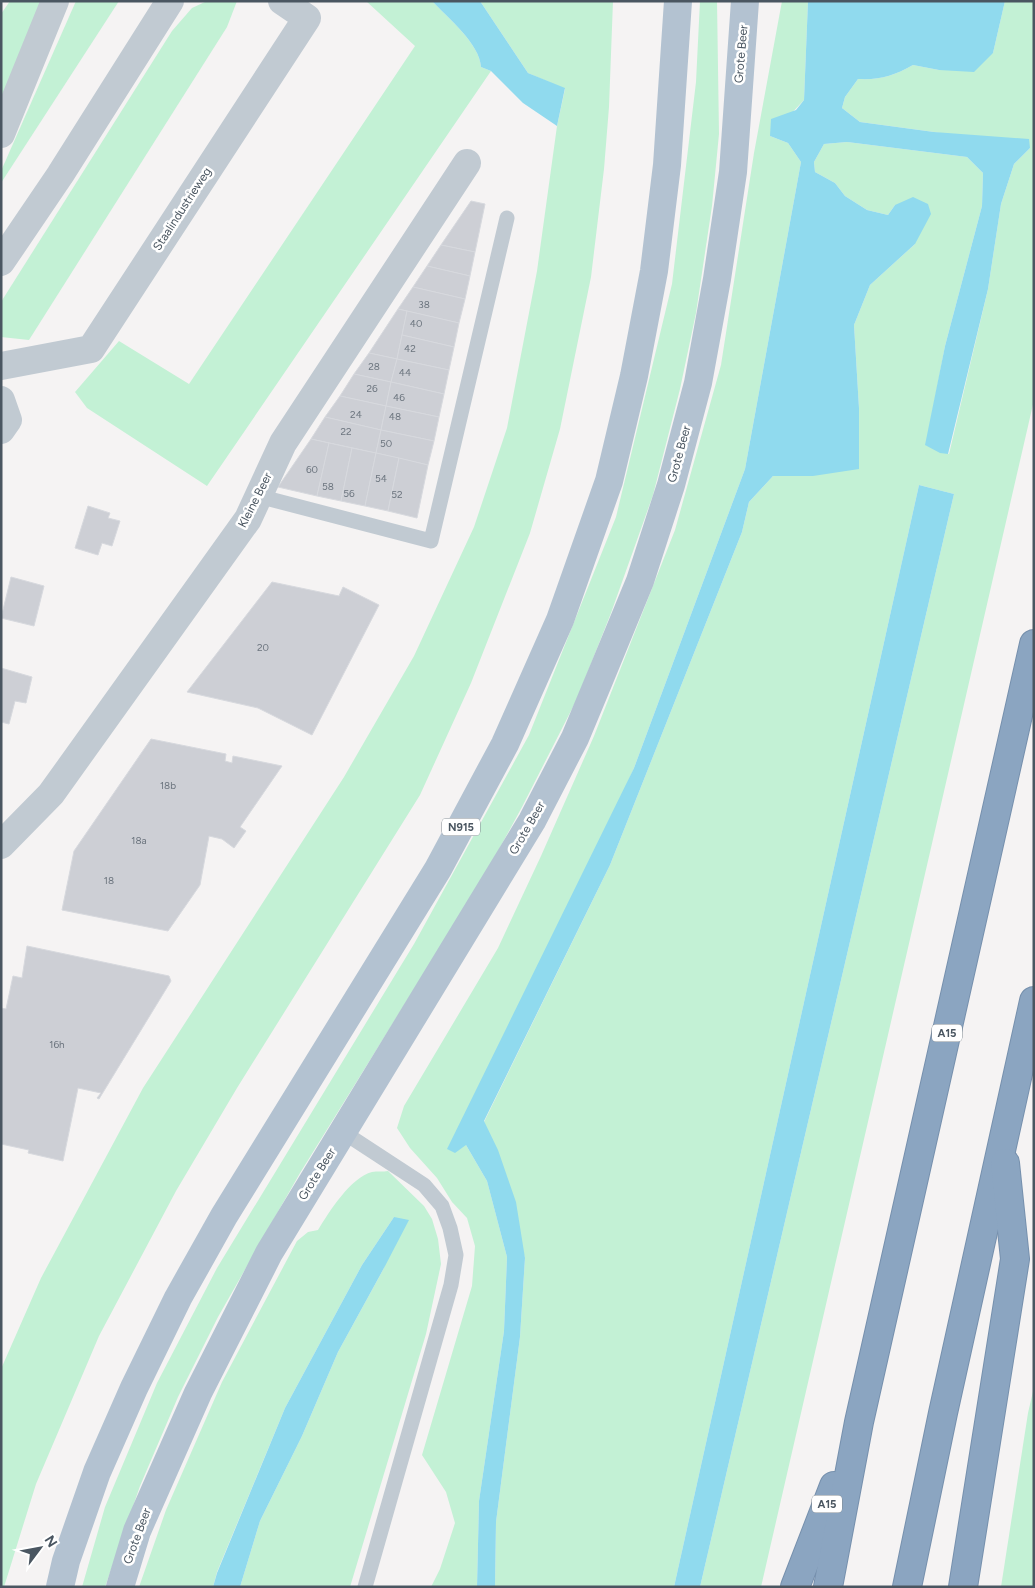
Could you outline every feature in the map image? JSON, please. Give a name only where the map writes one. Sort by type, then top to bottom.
[{"type":"highway","name":"A15","points":[[828,1587],[859,1422],[1034,644]]},
{"type":"highway","points":[[907,1587],[942,1413],[1034,1001]]},
{"type":"highway","points":[[963,1587],[1015,1259],[1003,1140]]},
{"type":"highway","name":"A15","points":[[795,1587],[859,1422]]},
{"type":"main road","name":"N915","points":[[60,1587],[66,1561],[96,1472],[178,1298],[224,1216],[438,869],[505,744],[560,620],[609,481],[634,376],[654,271],[667,165],[678,1]]},
{"type":"main road","name":"Grote Beer","points":[[120,1587],[137,1531],[198,1393],[269,1253],[532,821],[574,738],[640,581],[671,485],[704,355],[733,172],[745,1]]},
{"type":"street","points":[[1,134],[55,1]]},
{"type":"street","points":[[1,262],[60,175],[170,1]]},
{"type":"street","name":"Staalindustrieweg","points":[[1,366],[91,349],[307,18],[282,1]]},
{"type":"street","name":"Kleine Beer","points":[[1,845],[51,794],[248,519],[282,442],[467,163]]},
{"type":"street","points":[[1,400],[8,420],[1,430]]},
{"type":"lane","points":[[258,496],[431,541],[507,218]]},
{"type":"lane","points":[[343,1132],[424,1185],[442,1206],[450,1228],[456,1255],[451,1284],[365,1587]]},
{"type":"green space","points":[[10,1],[45,1],[1,100],[1,14]]},
{"type":"green space","points":[[76,1],[119,1],[1,183],[1,171]]},
{"type":"green space","points":[[207,1],[237,1],[227,27],[29,340],[1,337],[1,302],[172,31],[192,8]]},
{"type":"green space","points":[[366,1],[432,1],[469,40],[479,58],[481,67],[491,71],[207,486],[87,408],[75,392],[119,341],[189,384],[415,46]]},
{"type":"green space","points":[[480,1],[613,1],[609,107],[604,169],[591,277],[560,429],[530,533],[471,683],[420,795],[237,1088],[176,1191],[99,1336],[36,1484],[4,1587],[1,1587],[1,1369],[41,1278],[143,1088],[344,777],[414,656],[474,527],[507,428],[537,271],[557,126],[565,89],[528,73]]},
{"type":"green space","points":[[700,1],[717,1],[719,134],[712,206],[696,313],[680,389],[653,495],[611,613],[577,699],[486,873],[300,1173],[218,1317],[178,1397],[140,1486],[105,1587],[82,1587],[105,1507],[157,1383],[217,1268],[414,944],[529,735],[616,517],[672,284],[696,82]]},
{"type":"green space","points":[[782,1],[808,1],[804,100],[770,136],[788,143],[801,162],[745,469],[634,768],[466,1145],[487,1181],[507,1257],[504,1331],[479,1501],[477,1587],[431,1587],[440,1569],[455,1523],[446,1492],[422,1455],[472,1286],[475,1246],[467,1218],[452,1202],[437,1178],[410,1148],[397,1128],[404,1106],[498,948],[541,856],[594,736],[675,530],[721,365],[754,153]]},
{"type":"green space","points":[[1005,1],[1034,1],[1034,400],[761,1587],[700,1587],[954,494],[919,485],[674,1587],[495,1587],[496,1522],[520,1337],[525,1258],[484,1122],[610,865],[742,532],[749,502],[773,476],[813,476],[859,408],[854,325],[870,285],[915,244],[895,205],[888,215],[867,210],[845,196],[835,183],[815,172],[814,162],[824,144],[847,142],[967,157],[983,173],[982,206],[945,346],[926,445],[949,454],[988,289],[1001,204],[1014,164],[1030,148],[860,122],[842,108],[845,97],[858,79],[873,79],[887,76],[913,65],[939,70],[993,53]]},
{"type":"green space","points":[[388,1171],[424,1206],[432,1219],[438,1239],[441,1264],[426,1334],[350,1587],[240,1587],[260,1521],[302,1436],[338,1352],[384,1268],[394,1217],[362,1265],[285,1408],[217,1572],[213,1587],[139,1587],[166,1510],[222,1382],[297,1241],[308,1232],[318,1230],[341,1196],[356,1181],[372,1172]]},
{"type":"green space","points":[[1034,1387],[1034,1587],[1001,1587],[1028,1413]]},
{"type":"water","points":[[432,1],[480,1],[528,73],[565,88],[557,126],[523,103],[491,71],[481,67],[475,49],[469,40]]},
{"type":"water","points":[[808,1],[1005,1],[993,53],[974,72],[939,70],[913,65],[887,76],[873,79],[858,79],[845,97],[842,108],[860,122],[934,132],[1029,139],[1030,148],[1014,164],[1001,204],[988,289],[948,454],[940,453],[925,445],[945,346],[982,206],[983,173],[967,157],[847,142],[824,144],[814,162],[815,172],[835,183],[845,196],[867,210],[888,215],[895,205],[913,197],[928,204],[931,214],[915,244],[870,285],[854,325],[859,408],[859,469],[813,476],[773,476],[749,502],[742,532],[610,865],[484,1121],[498,1150],[516,1202],[525,1258],[520,1337],[496,1522],[495,1587],[477,1587],[479,1501],[504,1331],[507,1257],[487,1181],[466,1145],[455,1153],[447,1149],[634,768],[745,469],[801,162],[788,143],[770,136],[771,119],[796,110],[804,100]]},
{"type":"water","points":[[919,485],[954,494],[700,1587],[674,1587]]},
{"type":"water","points":[[394,1217],[409,1220],[338,1352],[302,1436],[260,1521],[240,1587],[213,1587],[217,1573],[285,1408],[362,1265]]},
{"type":"building","points":[[471,201],[485,204],[475,252],[441,245]]},
{"type":"building","points":[[441,245],[475,252],[470,276],[427,266]]},
{"type":"building","points":[[427,266],[470,276],[465,299],[413,287]]},
{"type":"building","points":[[413,287],[465,299],[459,323],[398,309]]},
{"type":"building","points":[[398,309],[407,311],[397,359],[369,353]]},
{"type":"building","points":[[407,311],[459,323],[454,347],[402,335]]},
{"type":"building","points":[[402,335],[454,347],[449,370],[397,359]]},
{"type":"building","points":[[369,353],[397,359],[391,382],[354,374]]},
{"type":"building","points":[[397,359],[449,370],[444,394],[391,382]]},
{"type":"building","points":[[354,374],[391,382],[386,406],[340,396]]},
{"type":"building","points":[[391,382],[444,394],[439,417],[386,406]]},
{"type":"building","points":[[340,396],[386,406],[381,430],[325,417]]},
{"type":"building","points":[[386,406],[439,417],[434,441],[381,430]]},
{"type":"building","points":[[325,417],[381,430],[376,453],[311,439]]},
{"type":"building","points":[[381,430],[434,441],[428,465],[376,453]]},
{"type":"building","points":[[311,439],[329,443],[317,496],[278,487]]},
{"type":"building","points":[[329,443],[352,448],[341,501],[317,496]]},
{"type":"building","points":[[352,448],[376,453],[365,506],[341,501]]},
{"type":"building","points":[[376,453],[399,458],[388,511],[365,506]]},
{"type":"building","points":[[399,458],[428,465],[417,518],[388,511]]},
{"type":"building","points":[[88,506],[110,513],[108,518],[120,521],[112,546],[102,543],[98,555],[75,548]]},
{"type":"building","points":[[11,577],[44,586],[34,626],[1,618]]},
{"type":"building","points":[[272,582],[339,596],[343,587],[379,605],[312,735],[258,708],[187,692]]},
{"type":"building","points":[[1,668],[32,677],[26,703],[15,701],[9,724],[1,722]]},
{"type":"building","points":[[151,739],[226,754],[225,761],[232,763],[233,756],[282,766],[240,827],[246,831],[234,848],[222,839],[209,836],[200,885],[168,931],[62,910],[74,851]]},
{"type":"building","points":[[27,946],[169,976],[171,981],[99,1099],[97,1098],[101,1093],[78,1088],[63,1161],[28,1153],[29,1150],[1,1144],[1,1008],[6,1009],[13,976],[22,978]]}]
